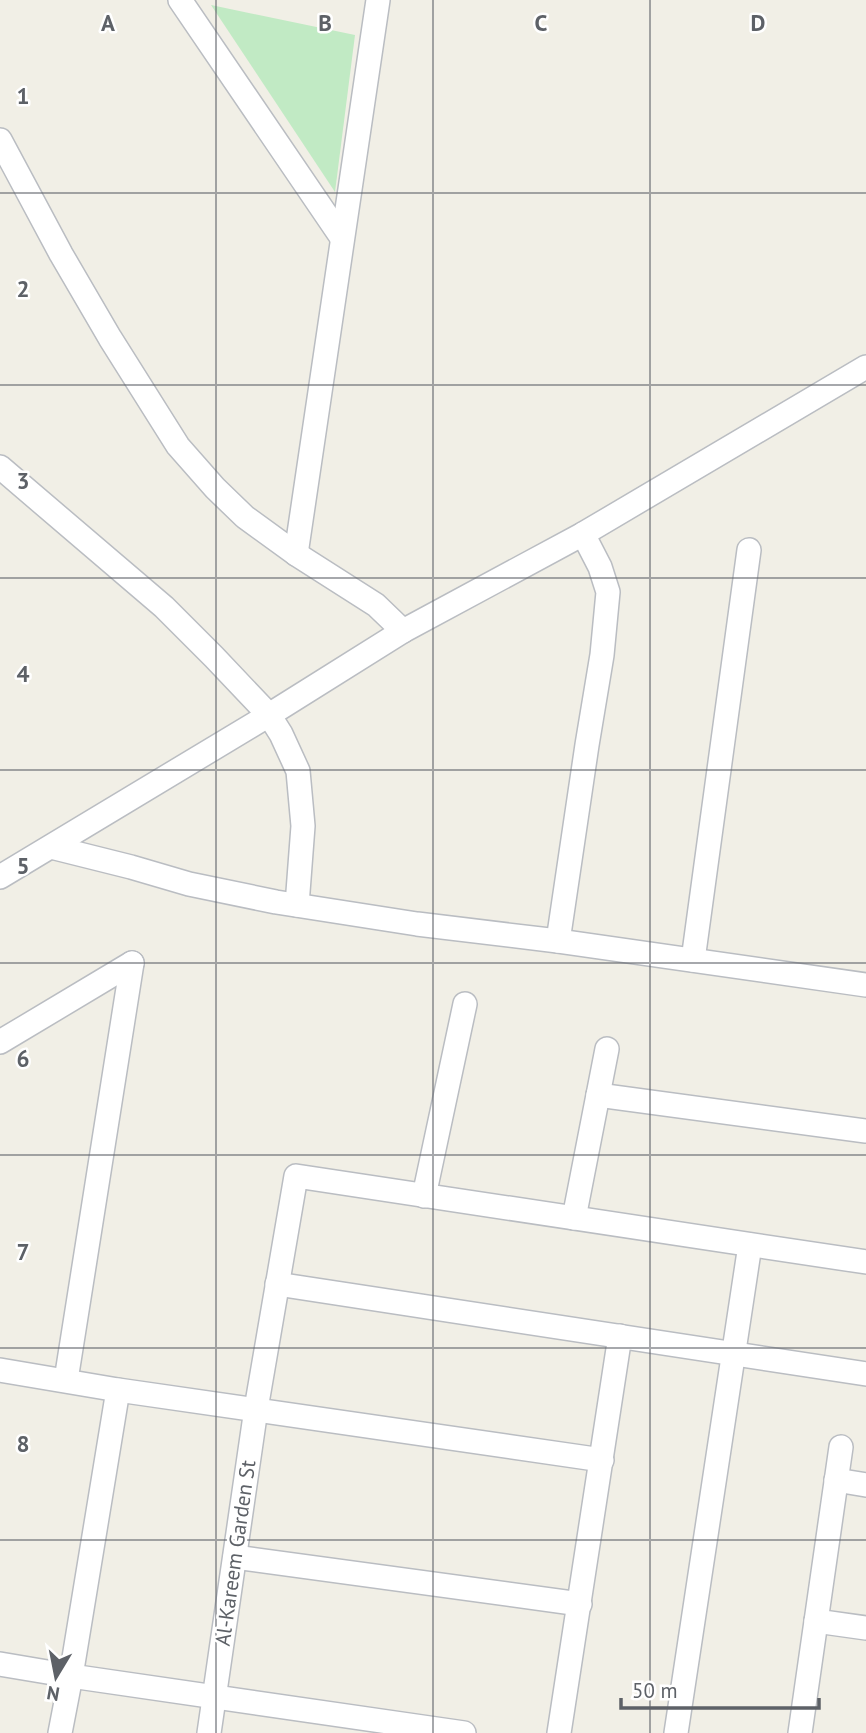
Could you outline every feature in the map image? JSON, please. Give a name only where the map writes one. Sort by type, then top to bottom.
[{"type":"street","points":[[180,0],[342,238]]},
{"type":"street","points":[[296,554],[342,238],[372,1]]},
{"type":"street","points":[[0,140],[61,254],[178,446],[245,517],[296,554],[376,605],[404,631]]},
{"type":"street","points":[[0,877],[404,631],[583,534],[866,367]]},
{"type":"street","points":[[0,467],[164,607],[269,715],[298,771],[303,826],[297,905]]},
{"type":"street","points":[[558,941],[602,655],[608,592],[600,567],[583,534]]},
{"type":"street","points":[[693,960],[749,550]]},
{"type":"street","points":[[51,847],[189,884],[297,905],[417,924],[558,941],[866,985]]},
{"type":"street","points":[[0,1042],[132,963],[66,1380]]},
{"type":"street","points":[[465,1004],[424,1196],[866,1262]]},
{"type":"street","points":[[574,1219],[607,1049]]},
{"type":"street","points":[[597,1095],[866,1131]]},
{"type":"street","name":"Al-Kareem Garden St","points":[[209,1733],[256,1409],[296,1176],[424,1196]]},
{"type":"street","points":[[676,1733],[750,1245]]},
{"type":"street","points":[[277,1284],[866,1374]]},
{"type":"street","points":[[559,1733],[620,1336]]},
{"type":"street","points":[[0,1370],[118,1390],[602,1460]]},
{"type":"street","points":[[60,1733],[118,1390]]},
{"type":"street","points":[[800,1733],[841,1447]]},
{"type":"street","points":[[836,1480],[866,1485]]},
{"type":"street","points":[[235,1557],[580,1604]]},
{"type":"street","points":[[816,1621],[866,1628]]},
{"type":"street","points":[[0,1664],[464,1733]]},
{"type":"green space","points":[[211,5],[355,35],[335,192]]}]
